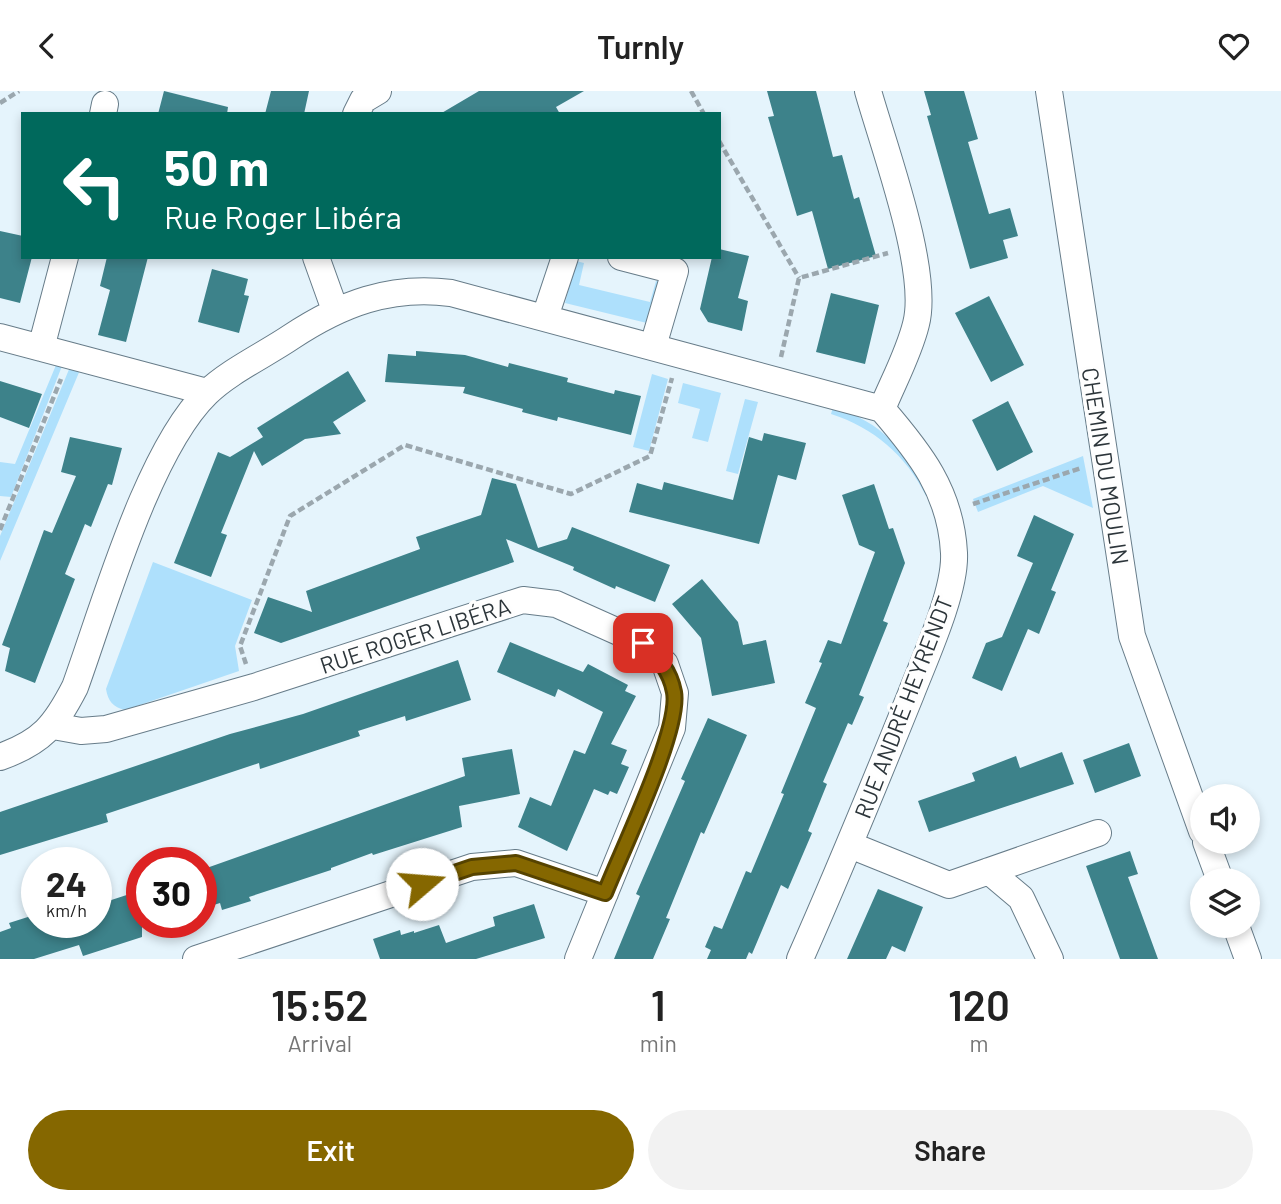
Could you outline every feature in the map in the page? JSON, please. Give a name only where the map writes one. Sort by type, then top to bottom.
[{"type":"street","points":[[357,112],[363,100],[378,91]]},
{"type":"street","points":[[0,757],[38,740],[53,726],[75,687],[144,499],[177,432],[207,392],[335,310],[366,298],[431,291],[545,317],[775,382],[882,409],[916,324],[920,291],[912,247],[868,91]]},
{"type":"street","name":"CHEMIN DU MOULIN","points":[[1049,91],[1132,636],[1190,798]]},
{"type":"street","points":[[41,348],[64,259]]},
{"type":"street","points":[[317,259],[335,310]]},
{"type":"street","points":[[545,317],[564,259]]},
{"type":"street","points":[[629,259],[674,271],[653,346]]},
{"type":"street","points":[[0,337],[207,392]]},
{"type":"street","name":"RUE ANDRÉ HEYRENDT","points":[[800,959],[850,845],[941,619],[954,555],[949,512],[924,459],[882,409]]},
{"type":"street","name":"RUE ROGER LIBÉRA","points":[[53,726],[80,731],[106,729],[254,687],[523,600],[556,604],[643,643],[665,664],[675,693],[672,727],[578,959]]},
{"type":"street","points":[[850,845],[949,885],[1098,833]]},
{"type":"street","points":[[196,959],[472,867],[516,863],[605,893]]},
{"type":"street","points":[[989,871],[1021,898],[1050,959]]},
{"type":"street","points":[[1240,938],[1248,959]]},
{"type":"path","points":[[0,103],[19,91]]},
{"type":"path","points":[[691,91],[703,112]]},
{"type":"path","points":[[721,144],[799,278],[775,382]]},
{"type":"path","points":[[799,278],[912,247]]},
{"type":"path","points":[[254,687],[240,646],[290,516],[405,446],[572,494],[650,456],[679,353]]},
{"type":"path","points":[[0,530],[70,356]]},
{"type":"path","points":[[949,512],[1105,460]]},
{"type":"shaded area","points":[[576,261],[584,263],[579,285],[650,302],[656,281],[666,283],[655,325],[565,303]]},
{"type":"shaded area","points":[[56,365],[62,366],[11,497],[0,496],[0,462],[15,464]]},
{"type":"shaded area","points":[[70,367],[80,370],[0,561],[0,536]]},
{"type":"shaded area","points":[[652,374],[668,379],[649,451],[633,447]]},
{"type":"shaded area","points":[[683,383],[721,393],[708,442],[692,438],[700,409],[678,403]]},
{"type":"shaded area","points":[[745,399],[758,402],[738,474],[726,471]]},
{"type":"shaded area","points":[[833,407],[866,421],[879,430],[901,451],[932,492],[926,496],[909,468],[887,445],[861,427],[831,414]]},
{"type":"shaded area","points":[[1083,456],[1093,508],[1043,486],[978,512],[973,499]]},
{"type":"shaded area","points":[[153,562],[252,600],[235,646],[239,671],[125,710],[112,703],[106,689]]},
{"type":"building","points":[[164,91],[228,107],[227,112],[159,112]]},
{"type":"building","points":[[271,91],[309,91],[304,112],[266,112]]},
{"type":"building","points":[[479,91],[584,91],[556,107],[559,112],[443,112]]},
{"type":"building","points":[[767,91],[816,91],[833,157],[842,155],[854,199],[859,197],[876,256],[828,269],[812,211],[797,216],[768,117],[774,116]]},
{"type":"building","points":[[924,91],[964,91],[978,139],[968,142],[989,214],[1010,208],[1018,236],[1003,240],[1008,258],[970,269],[927,116],[931,115]]},
{"type":"building","points":[[0,231],[21,236],[21,259],[31,259],[20,303],[0,298]]},
{"type":"building","points":[[721,249],[749,256],[738,298],[748,301],[742,331],[708,322],[700,309],[712,259],[721,259]]},
{"type":"building","points":[[107,259],[147,259],[126,342],[98,335],[110,290],[100,286]]},
{"type":"building","points":[[212,269],[248,279],[244,295],[249,296],[239,333],[198,322]]},
{"type":"building","points":[[831,293],[879,305],[865,364],[816,352]]},
{"type":"building","points":[[989,296],[1024,365],[991,382],[955,313]]},
{"type":"building","points":[[416,351],[465,355],[508,367],[509,363],[568,378],[567,382],[614,394],[615,390],[641,396],[631,435],[558,417],[557,421],[522,412],[523,409],[463,393],[465,387],[385,382],[388,354],[416,356]]},
{"type":"building","points":[[348,371],[366,401],[333,422],[341,434],[305,439],[262,466],[254,451],[221,533],[227,535],[211,577],[174,563],[218,452],[230,457],[263,437],[257,428]]},
{"type":"building","points":[[0,381],[42,394],[29,428],[0,417]]},
{"type":"building","points":[[1008,401],[1033,452],[997,471],[972,420]]},
{"type":"building","points":[[764,433],[806,443],[796,480],[778,475],[759,544],[629,512],[637,483],[662,490],[664,482],[733,500],[749,437],[762,441]]},
{"type":"building","points":[[70,437],[122,448],[112,485],[108,484],[91,527],[85,524],[65,574],[75,579],[35,683],[5,671],[10,648],[2,645],[44,530],[52,533],[76,476],[61,472]]},
{"type":"building","points":[[492,478],[516,484],[538,548],[567,539],[572,527],[670,565],[655,602],[616,586],[615,589],[573,570],[574,567],[506,539],[514,562],[281,643],[254,633],[268,597],[312,612],[306,591],[420,549],[416,537],[481,515]]},
{"type":"building","points":[[874,484],[889,529],[893,528],[905,563],[883,621],[888,623],[859,695],[864,697],[852,725],[848,723],[823,782],[827,784],[808,831],[812,833],[788,889],[781,885],[752,954],[749,952],[746,959],[707,959],[711,950],[705,947],[714,926],[722,929],[746,871],[751,873],[784,794],[781,793],[816,708],[805,703],[822,663],[819,662],[828,640],[841,644],[875,552],[859,545],[842,495]]},
{"type":"building","points":[[1034,515],[1074,534],[1051,590],[1056,592],[1039,634],[1028,629],[1002,691],[972,678],[986,643],[1002,637],[1033,563],[1017,556]]},
{"type":"building","points":[[702,579],[738,622],[743,645],[766,640],[775,683],[712,696],[701,638],[672,604]]},
{"type":"building","points":[[510,642],[583,672],[588,664],[628,685],[625,691],[636,696],[611,744],[627,750],[621,764],[629,767],[617,794],[610,791],[608,795],[594,789],[567,851],[518,827],[530,797],[551,806],[574,750],[585,754],[603,712],[558,689],[555,697],[497,672]]},
{"type":"building","points":[[458,660],[471,700],[406,721],[405,716],[358,731],[360,736],[260,769],[259,763],[106,814],[108,822],[0,855],[0,812],[230,734],[303,714]]},
{"type":"building","points":[[708,718],[747,735],[704,834],[701,832],[666,918],[670,919],[653,959],[614,959],[640,896],[636,894],[685,781],[681,779]]},
{"type":"building","points":[[1129,743],[1141,776],[1095,793],[1083,760]]},
{"type":"building","points":[[512,749],[520,794],[459,806],[462,827],[373,855],[372,853],[331,870],[249,897],[251,901],[222,910],[220,903],[217,904],[217,864],[465,776],[462,758]]},
{"type":"building","points":[[1062,752],[1074,784],[929,832],[918,801],[975,781],[972,773],[1016,756],[1020,768]]},
{"type":"building","points":[[1130,851],[1138,874],[1128,877],[1158,959],[1120,959],[1086,866]]},
{"type":"building","points":[[878,889],[923,907],[905,952],[892,946],[886,959],[847,959]]},
{"type":"building","points":[[126,895],[126,938],[139,938],[83,956],[79,945],[34,959],[0,959],[0,932],[11,928],[9,923],[21,919],[21,938],[112,938],[112,900]]},
{"type":"building","points":[[534,904],[545,938],[476,959],[380,959],[373,939],[400,930],[401,935],[439,925],[446,943],[495,926],[493,917]]},
{"type":"route","points":[[422,884],[472,867],[516,863],[605,893],[672,727],[675,693],[665,664],[643,643]]}]
